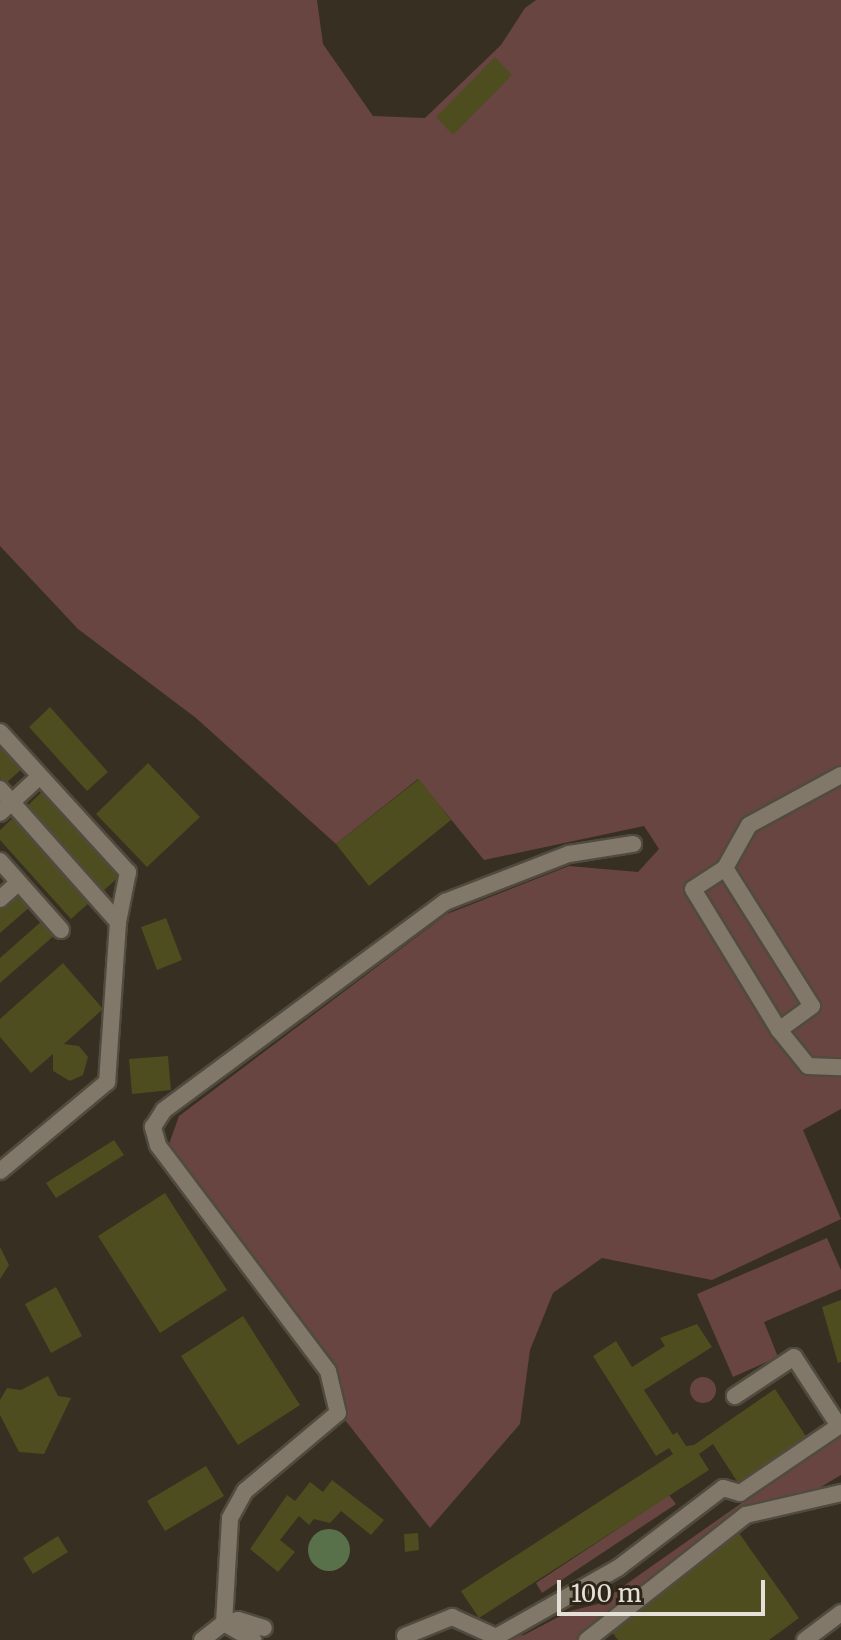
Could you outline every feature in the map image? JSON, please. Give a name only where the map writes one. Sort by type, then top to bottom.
[{"type":"street","points":[[0,732],[128,872],[118,922],[107,1082],[0,1171]]},
{"type":"street","points":[[841,775],[749,825],[725,868],[693,889],[779,1030],[808,1066],[841,1067]]},
{"type":"street","points":[[6,807],[40,776]]},
{"type":"street","points":[[0,789],[6,807],[118,922]]},
{"type":"street","points":[[202,1640],[224,1623],[230,1518],[245,1491],[338,1413],[328,1371],[158,1145],[153,1127],[164,1110],[445,902],[569,854],[633,844]]},
{"type":"street","points":[[0,861],[61,930]]},
{"type":"street","points":[[725,868],[812,1006],[779,1030]]},
{"type":"street","points":[[0,899],[19,882]]},
{"type":"street","points":[[405,1636],[452,1617],[496,1637],[618,1568],[723,1488],[740,1493],[839,1426],[794,1357],[735,1396]]},
{"type":"street","points":[[587,1640],[746,1515],[841,1493]]},
{"type":"street","points":[[805,1640],[841,1613]]},
{"type":"street","points":[[224,1623],[266,1635]]},
{"type":"shaded area","points":[[0,0],[317,0],[323,44],[373,116],[425,118],[501,45],[525,8],[536,0],[841,0],[841,1109],[803,1130],[841,1219],[712,1280],[602,1258],[553,1293],[530,1350],[520,1424],[430,1528],[345,1420],[333,1360],[169,1144],[179,1116],[447,914],[569,866],[638,872],[659,849],[644,826],[484,860],[418,779],[336,844],[196,718],[78,629],[0,546]]},
{"type":"shaded area","points":[[827,1238],[841,1270],[841,1289],[764,1322],[778,1357],[733,1377],[697,1294]]},
{"type":"shaded area","points":[[703,1377],[712,1381],[716,1390],[712,1399],[703,1403],[694,1399],[690,1390],[694,1381]]},
{"type":"shaded area","points":[[841,1433],[841,1475],[804,1497],[744,1509],[577,1640],[478,1640],[524,1635],[570,1611],[598,1604]]},
{"type":"shaded area","points":[[669,1495],[676,1504],[542,1593],[536,1583]]},
{"type":"shaded area","points":[[329,1529],[344,1535],[350,1550],[344,1565],[329,1571],[314,1565],[308,1550],[314,1535]]},
{"type":"building","points":[[495,57],[512,75],[453,135],[436,117]]},
{"type":"building","points":[[50,707],[108,772],[87,791],[29,727]]},
{"type":"building","points":[[0,740],[24,767],[5,784],[0,778]]},
{"type":"building","points":[[148,763],[200,817],[147,867],[96,814]]},
{"type":"building","points":[[419,779],[451,820],[369,886],[336,844]]},
{"type":"building","points":[[44,790],[121,875],[102,892],[26,807]]},
{"type":"building","points":[[14,817],[90,902],[71,919],[0,840],[0,830]]},
{"type":"building","points":[[19,892],[31,906],[0,933],[0,908]]},
{"type":"building","points":[[166,918],[182,960],[157,970],[141,927]]},
{"type":"building","points":[[43,920],[56,934],[0,983],[0,958]]},
{"type":"building","points":[[63,963],[103,1009],[64,1044],[79,1046],[88,1057],[83,1075],[70,1081],[53,1071],[53,1054],[31,1073],[0,1037],[0,1019]]},
{"type":"building","points":[[168,1056],[171,1090],[132,1094],[129,1059]]},
{"type":"building","points":[[114,1140],[124,1155],[56,1198],[46,1183]]},
{"type":"building","points":[[165,1193],[227,1290],[160,1333],[98,1236]]},
{"type":"building","points":[[0,1247],[9,1265],[0,1279]]},
{"type":"building","points":[[56,1287],[82,1336],[51,1353],[25,1304]]},
{"type":"building","points":[[841,1300],[841,1362],[838,1363],[822,1307]]},
{"type":"building","points":[[243,1316],[300,1405],[238,1445],[181,1356]]},
{"type":"building","points":[[697,1324],[712,1347],[644,1390],[673,1435],[677,1432],[686,1446],[694,1445],[775,1389],[809,1441],[740,1486],[713,1444],[699,1454],[709,1470],[479,1618],[461,1591],[673,1454],[669,1448],[656,1456],[593,1356],[616,1341],[632,1367],[665,1346],[660,1338]]},
{"type":"building","points":[[48,1376],[58,1396],[71,1398],[44,1454],[19,1452],[0,1415],[0,1400],[7,1388],[21,1390]]},
{"type":"building","points":[[206,1466],[224,1496],[165,1531],[147,1501]]},
{"type":"building","points":[[332,1480],[384,1520],[371,1535],[341,1511],[330,1523],[314,1519],[309,1525],[299,1516],[280,1540],[295,1552],[278,1572],[250,1549],[287,1495],[295,1501],[310,1482],[323,1492]]},
{"type":"building","points":[[418,1533],[419,1550],[405,1552],[404,1534]]},
{"type":"building","points":[[739,1533],[799,1618],[769,1640],[618,1640],[611,1631]]},
{"type":"building","points":[[58,1536],[68,1552],[33,1574],[23,1558]]}]
